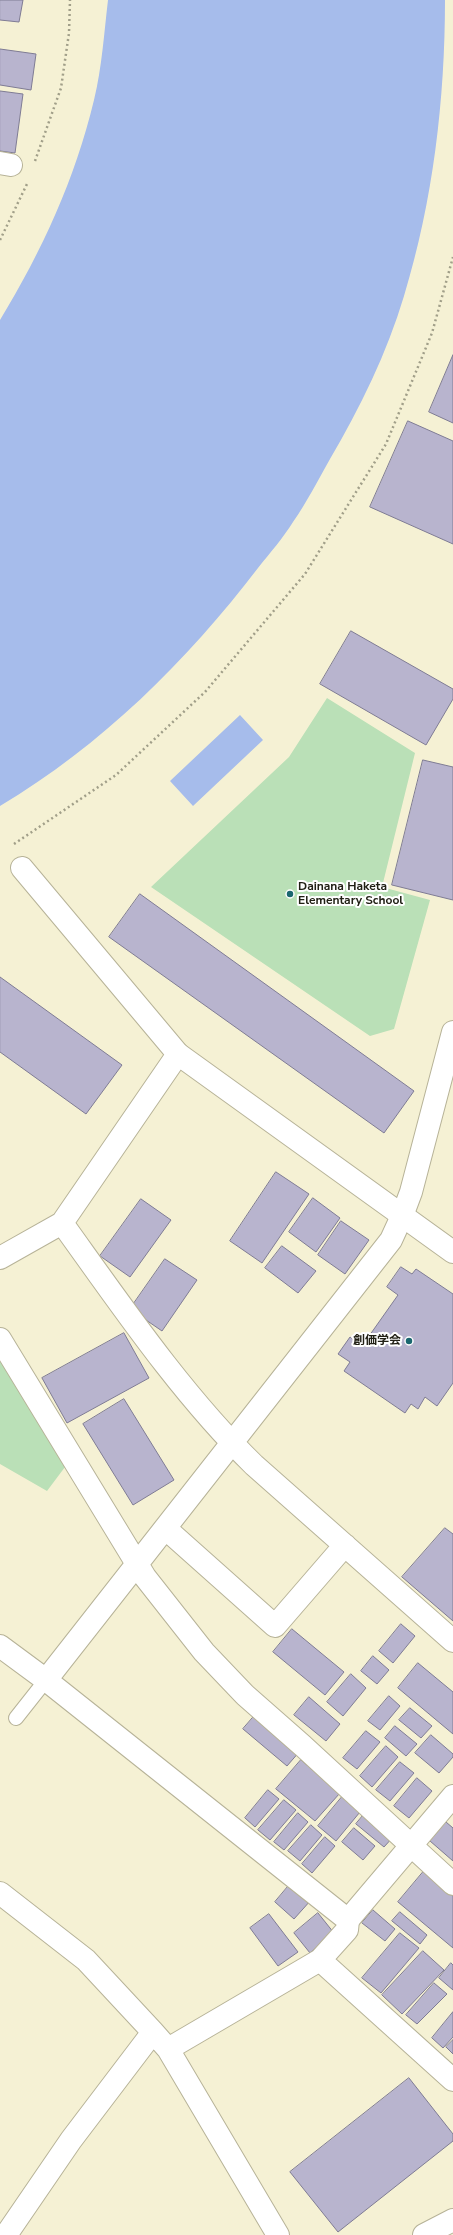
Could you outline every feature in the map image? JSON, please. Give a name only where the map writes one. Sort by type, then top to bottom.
[{"type":"street","points":[[22,868],[178,1054],[453,1252]]},
{"type":"street","points":[[46,1680],[233,1444],[391,1240],[411,1192],[452,1042]]},
{"type":"street","points":[[0,1258],[62,1223],[178,1054]]},
{"type":"street","points":[[62,1223],[134,1324],[233,1444],[453,1641]]},
{"type":"street","points":[[0,1339],[138,1563],[145,1577],[204,1652],[245,1695],[303,1746],[453,1884]]},
{"type":"street","points":[[165,1528],[275,1626],[345,1545]]},
{"type":"street","points":[[3,1655],[46,1680],[348,1920]]},
{"type":"street","points":[[168,2049],[320,1960],[347,1930],[348,1920],[453,1796]]},
{"type":"street","points":[[0,1893],[86,1960],[168,2049],[278,2235]]},
{"type":"street","points":[[320,1960],[453,2080]]},
{"type":"street","points":[[0,2232],[4,2235],[70,2140],[153,2032]]},
{"type":"street","points":[[424,2235],[453,2220]]},
{"type":"lane","points":[[16,1718],[46,1680]]},
{"type":"path","points":[[35,163],[60,88],[69,33],[70,0]]},
{"type":"path","points":[[0,240],[29,177]]},
{"type":"path","points":[[11,847],[116,775],[205,692],[305,574],[386,444],[432,333],[453,257]]},
{"type":"green space","points":[[327,698],[415,753],[382,887],[430,900],[394,1029],[370,1036],[151,887],[289,757]]},
{"type":"green space","points":[[0,1355],[65,1467],[47,1491],[0,1464]]},
{"type":"water","points":[[108,0],[445,0],[443,75],[440,113],[430,187],[423,224],[397,317],[372,380],[352,420],[298,514],[281,540],[231,602],[172,668],[107,729],[73,757],[0,806],[0,320],[30,268],[56,214],[77,158],[97,88]]},
{"type":"water","points":[[240,715],[263,740],[193,806],[170,781]]},
{"type":"building","points":[[0,0],[23,0],[19,22],[0,20]]},
{"type":"building","points":[[0,49],[36,54],[31,90],[0,85]]},
{"type":"building","points":[[0,91],[23,94],[15,153],[0,151]]},
{"type":"building","points":[[453,355],[453,423],[429,412]]},
{"type":"building","points":[[408,421],[453,441],[453,544],[370,507]]},
{"type":"building","points":[[351,631],[453,689],[453,699],[426,745],[320,684]]},
{"type":"building","points":[[423,760],[453,767],[453,900],[392,885]]},
{"type":"building","points":[[140,894],[414,1091],[384,1133],[109,937]]},
{"type":"building","points":[[0,977],[122,1065],[86,1114],[0,1052]]},
{"type":"building","points":[[276,1172],[309,1194],[262,1263],[230,1241]]},
{"type":"building","points":[[313,1198],[340,1218],[316,1252],[289,1232]]},
{"type":"building","points":[[141,1199],[171,1220],[130,1277],[100,1256]]},
{"type":"building","points":[[341,1221],[369,1240],[345,1274],[318,1255]]},
{"type":"building","points":[[282,1246],[316,1271],[298,1293],[265,1268]]},
{"type":"building","points":[[165,1259],[197,1280],[162,1331],[130,1309]]},
{"type":"building","name":"創価学会","points":[[401,1267],[412,1274],[416,1269],[453,1294],[453,1383],[437,1406],[425,1397],[418,1409],[411,1404],[405,1413],[344,1371],[350,1362],[338,1354],[350,1337],[362,1346],[398,1295],[387,1287]]},
{"type":"building","points":[[124,1333],[149,1378],[67,1423],[42,1378]]},
{"type":"building","points":[[124,1399],[174,1480],[133,1505],[83,1424]]},
{"type":"building","points":[[445,1528],[453,1534],[453,1621],[402,1577]]},
{"type":"building","points":[[401,1624],[415,1636],[393,1663],[379,1651]]},
{"type":"building","points":[[292,1629],[344,1672],[325,1695],[273,1652]]},
{"type":"building","points":[[373,1656],[389,1670],[377,1684],[361,1671]]},
{"type":"building","points":[[418,1663],[453,1692],[453,1734],[398,1688]]},
{"type":"building","points":[[351,1674],[366,1688],[343,1716],[327,1702]]},
{"type":"building","points":[[389,1696],[400,1706],[380,1730],[368,1721]]},
{"type":"building","points":[[309,1697],[340,1724],[326,1741],[294,1715]]},
{"type":"building","points":[[410,1708],[432,1726],[421,1738],[399,1720]]},
{"type":"building","points":[[256,1714],[300,1751],[287,1766],[243,1729]]},
{"type":"building","points":[[395,1726],[417,1744],[406,1756],[385,1738]]},
{"type":"building","points":[[366,1731],[380,1742],[357,1769],[343,1758]]},
{"type":"building","points":[[431,1735],[453,1754],[453,1757],[439,1773],[415,1753]]},
{"type":"building","points":[[386,1746],[398,1757],[372,1787],[360,1776]]},
{"type":"building","points":[[301,1760],[340,1793],[315,1821],[276,1789]]},
{"type":"building","points":[[400,1762],[414,1773],[390,1801],[376,1790]]},
{"type":"building","points":[[417,1778],[432,1791],[409,1818],[394,1806]]},
{"type":"building","points":[[268,1790],[279,1799],[255,1827],[245,1818]]},
{"type":"building","points":[[342,1797],[360,1812],[336,1841],[318,1826]]},
{"type":"building","points":[[284,1800],[296,1810],[270,1840],[258,1830]]},
{"type":"building","points":[[366,1812],[394,1836],[384,1847],[356,1824]]},
{"type":"building","points":[[298,1813],[308,1822],[284,1850],[274,1842]]},
{"type":"building","points":[[446,1822],[453,1828],[453,1861],[430,1841]]},
{"type":"building","points":[[311,1825],[322,1835],[300,1861],[288,1851]]},
{"type":"building","points":[[354,1828],[375,1846],[363,1860],[342,1842]]},
{"type":"building","points":[[325,1837],[335,1846],[312,1873],[302,1864]]},
{"type":"building","points":[[424,1871],[453,1896],[453,1948],[398,1902]]},
{"type":"building","points":[[291,1883],[311,1900],[294,1919],[275,1902]]},
{"type":"building","points":[[373,1910],[395,1929],[385,1941],[362,1923]]},
{"type":"building","points":[[400,1912],[427,1935],[420,1944],[392,1921]]},
{"type":"building","points":[[318,1913],[334,1933],[310,1953],[294,1933]]},
{"type":"building","points":[[269,1914],[298,1952],[278,1966],[250,1928]]},
{"type":"building","points":[[400,1933],[419,1948],[381,1993],[362,1978]]},
{"type":"building","points":[[423,1951],[444,1970],[402,2014],[382,1995]]},
{"type":"building","points":[[451,1963],[453,1965],[453,1990],[439,1978]]},
{"type":"building","points":[[434,1983],[447,1994],[417,2024],[406,2015]]},
{"type":"building","points":[[453,2012],[453,2037],[443,2048],[432,2038]]},
{"type":"building","points":[[453,2040],[453,2054],[446,2047]]},
{"type":"building","points":[[409,2078],[453,2134],[453,2141],[338,2232],[290,2172]]},
{"type":"place","name":"Dainana Haketa Elementary School","points":[[290,894]]},
{"type":"place","name":"創価学会","points":[[409,1341]]}]
